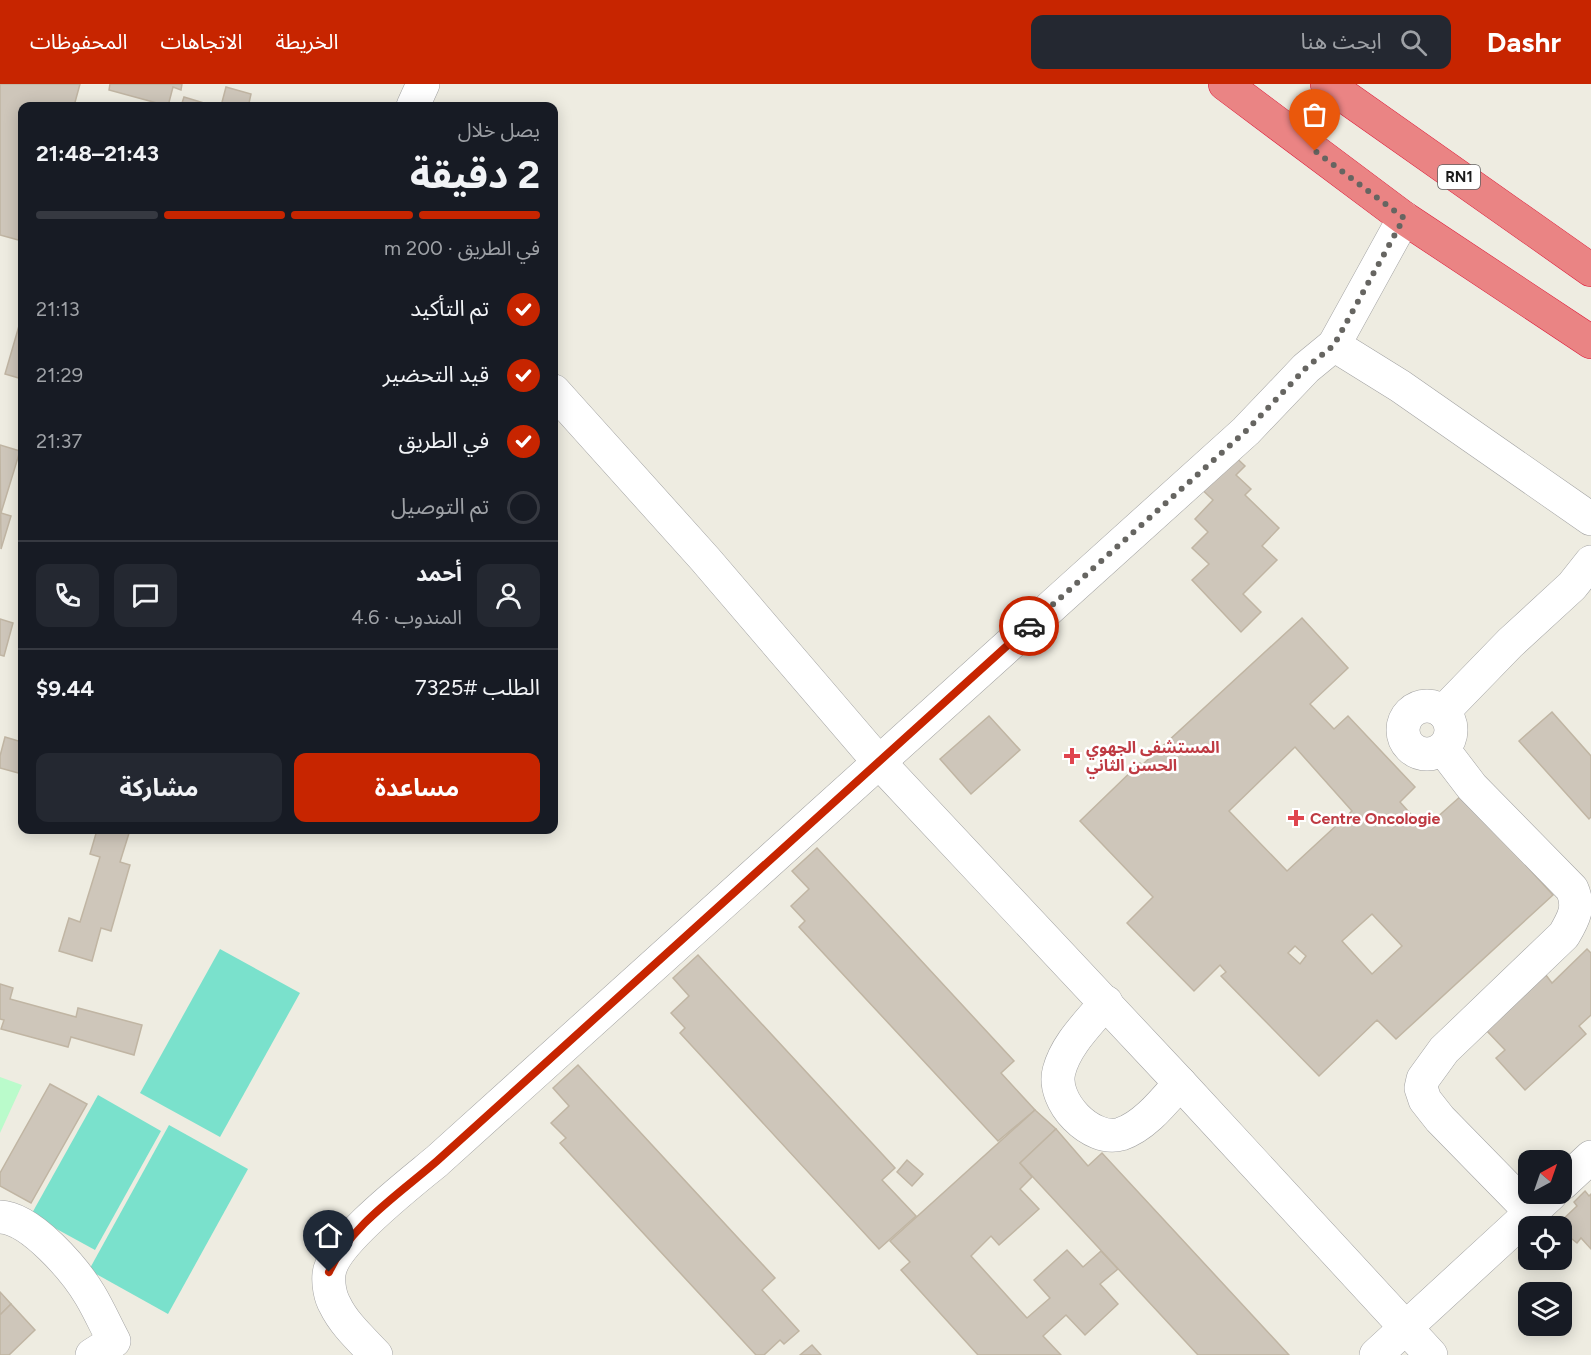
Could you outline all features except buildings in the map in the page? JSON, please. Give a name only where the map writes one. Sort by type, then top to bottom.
[{"type":"highway","points":[[1225,84],[1404,218],[1591,342]]},
{"type":"highway","name":"RN1","points":[[1327,84],[1591,270]]},
{"type":"street","points":[[415,102],[423,84]]},
{"type":"street","points":[[376,1355],[344,1319],[334,1304],[330,1290],[329,1272],[335,1258],[349,1241],[369,1220],[1246,431],[1306,368],[1334,345],[1404,218]]},
{"type":"street","points":[[1334,345],[1400,386],[1591,519]]},
{"type":"street","points":[[558,396],[705,559],[878,761],[1106,1002],[1431,1355]]},
{"type":"street","points":[[1443,712],[1510,643],[1572,586],[1591,562]]},
{"type":"street","points":[[1428,706],[1443,712],[1448,718],[1451,735],[1443,749],[1428,755],[1413,750],[1404,738],[1402,730],[1404,722],[1413,710],[1428,706]]},
{"type":"street","points":[[1443,749],[1472,787],[1572,889],[1577,900],[1577,912],[1564,935],[1444,1050],[1423,1079],[1421,1088],[1425,1100],[1440,1119],[1518,1184]]},
{"type":"street","points":[[1106,1002],[1065,1054],[1058,1073],[1059,1090],[1065,1104],[1076,1119],[1109,1136],[1122,1133],[1160,1106],[1180,1083]]},
{"type":"street","points":[[1572,1175],[1591,1157]]},
{"type":"street","points":[[1376,1355],[1540,1204]]},
{"type":"street","points":[[0,1217],[17,1221],[34,1232],[76,1275],[91,1296],[111,1350]]},
{"type":"green space","points":[[0,1077],[22,1085],[0,1133]]},
{"type":"shaded area","points":[[220,949],[300,993],[220,1137],[140,1093]]},
{"type":"shaded area","points":[[98,1095],[161,1131],[95,1250],[31,1215]]},
{"type":"shaded area","points":[[169,1125],[248,1169],[168,1314],[89,1270]]},
{"type":"way so far","points":[[1029,626],[1246,431],[1306,368],[1334,345],[1404,218],[1315,151]]},
{"type":"place","name":"المستشفى الجهوي الحسن الثاني","points":[[1072,756]]},
{"type":"place","name":"Centre Oncologie","points":[[1296,818]]},
{"type":"route","points":[[329,1272],[335,1258],[369,1220],[1029,626]]}]
